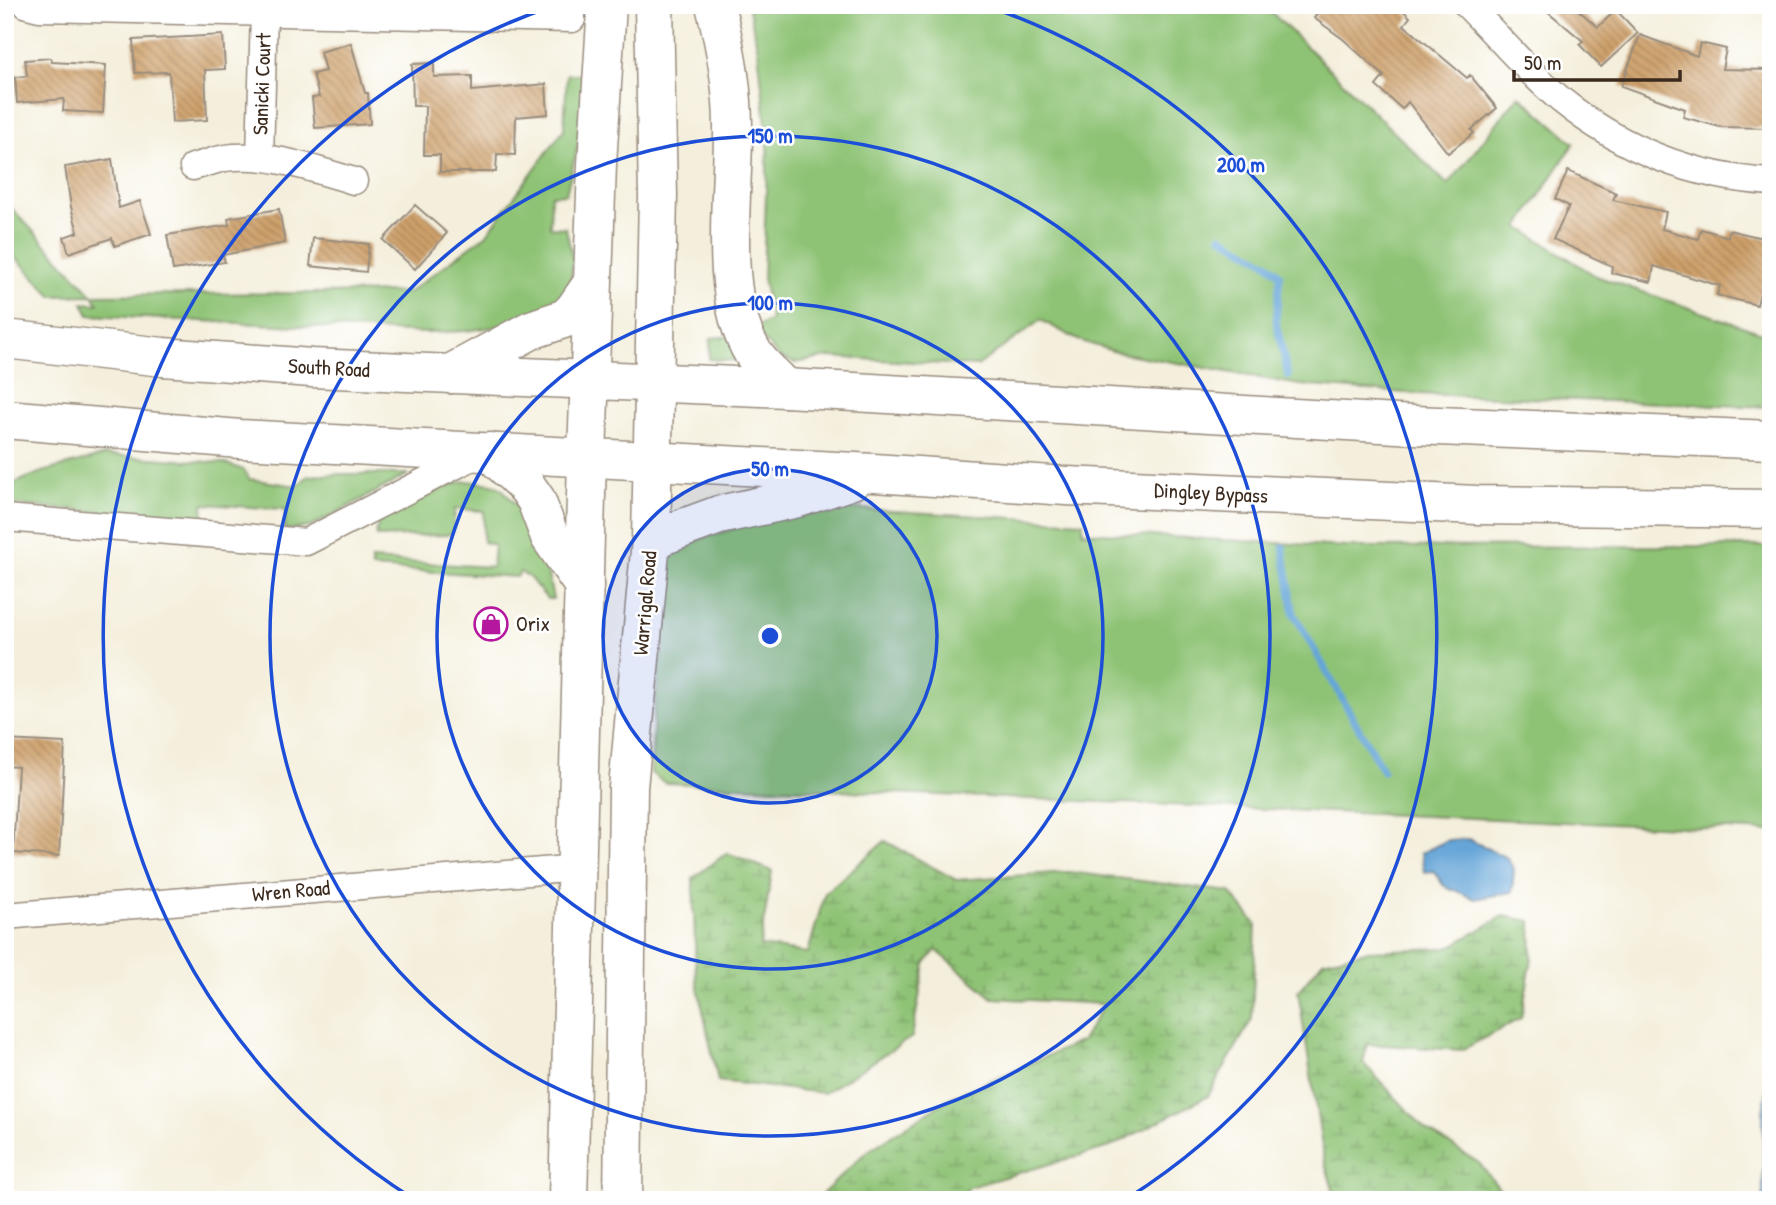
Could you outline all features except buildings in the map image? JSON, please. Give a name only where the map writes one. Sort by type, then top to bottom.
[{"type":"highway","points":[[568,1200],[587,457],[607,5]]},
{"type":"highway","name":"Warrigal Road","points":[[623,1200],[628,788],[651,540],[659,148],[654,5]]},
{"type":"highway","points":[[715,5],[722,30],[732,103],[730,250],[734,290],[742,327],[754,354],[786,388]]},
{"type":"highway","points":[[450,374],[531,330],[566,318],[593,284]]},
{"type":"highway","name":"South Road","points":[[5,339],[298,367],[654,382]]},
{"type":"highway","points":[[654,382],[1414,425],[1771,440]]},
{"type":"highway","points":[[5,419],[240,439],[652,460]]},
{"type":"highway","points":[[486,452],[527,487],[536,500],[550,537],[584,586]]},
{"type":"highway","name":"Dingley Bypass","points":[[652,460],[1066,486],[1436,504],[1771,509]]},
{"type":"highway","points":[[651,540],[719,515],[798,498],[874,473]]},
{"type":"street","points":[[27,5],[39,8],[572,19]]},
{"type":"street","points":[[1467,5],[1559,98],[1614,137],[1662,160],[1697,172],[1771,182]]},
{"type":"street","name":"Sanicki Court","points":[[260,157],[264,11]]},
{"type":"street","name":"Sanicki Court","points":[[193,167],[225,158],[260,157],[354,181]]},
{"type":"street","points":[[5,518],[306,542],[486,452]]},
{"type":"street","name":"Wren Road","points":[[5,916],[578,867]]},
{"type":"green space","points":[[748,5],[1264,5],[1448,185],[1519,95],[1574,143],[1519,227],[1596,276],[1771,336],[1771,407],[1418,394],[1300,385],[1116,352],[1078,340],[1041,320],[977,366],[829,357],[794,363],[779,357],[754,329],[771,320],[763,278],[768,141],[758,50]]},
{"type":"green space","points":[[567,74],[586,75],[578,145],[566,194],[551,195],[550,227],[566,228],[573,261],[569,297],[508,325],[427,333],[89,315],[83,303],[98,304],[93,295],[409,292],[486,235],[564,129]]},
{"type":"green space","points":[[5,201],[93,295],[52,296],[5,246]]},
{"type":"green space","points":[[732,336],[738,361],[709,359],[711,338]]},
{"type":"green space","points":[[105,455],[224,463],[244,470],[249,479],[297,486],[308,476],[409,474],[310,527],[285,530],[285,509],[203,504],[204,521],[5,504],[5,487],[42,472]]},
{"type":"green space","points":[[466,481],[493,484],[502,489],[530,520],[544,556],[553,599],[547,599],[529,577],[520,572],[517,577],[372,568],[371,560],[492,567],[494,545],[483,542],[484,511],[455,509],[453,531],[448,535],[377,537],[380,519],[452,484]]},
{"type":"green space","points":[[806,506],[1083,522],[1083,532],[1346,547],[1771,546],[1771,831],[665,783],[651,773],[654,713],[672,573],[665,574],[668,559],[676,547]]},
{"type":"green space","points":[[885,841],[956,880],[1069,872],[1230,892],[1256,924],[1252,1019],[1208,1096],[1110,1147],[969,1187],[959,1200],[816,1200],[865,1153],[950,1098],[1082,1041],[1104,1004],[993,998],[936,950],[925,964],[912,1037],[824,1093],[718,1081],[696,978],[693,878],[727,853],[772,871],[760,946],[808,953],[825,893]]},
{"type":"green space","points":[[1503,916],[1531,921],[1532,958],[1521,1018],[1462,1050],[1367,1044],[1363,1063],[1425,1129],[1479,1163],[1508,1200],[1336,1200],[1324,1159],[1298,991],[1323,961],[1366,951],[1448,948]]},
{"type":"water","points":[[1468,839],[1507,858],[1514,870],[1512,892],[1475,899],[1443,885],[1434,871],[1424,872],[1421,853],[1448,840]]},
{"type":"water","points":[[1771,1068],[1771,1200],[1763,1200],[1763,1112]]},
{"type":"waterway","points":[[1221,236],[1269,264],[1280,275],[1276,321],[1288,376]]},
{"type":"waterway","points":[[1283,547],[1294,614],[1383,771]]},
{"type":"place","name":"Orix","points":[[491,624]]}]
